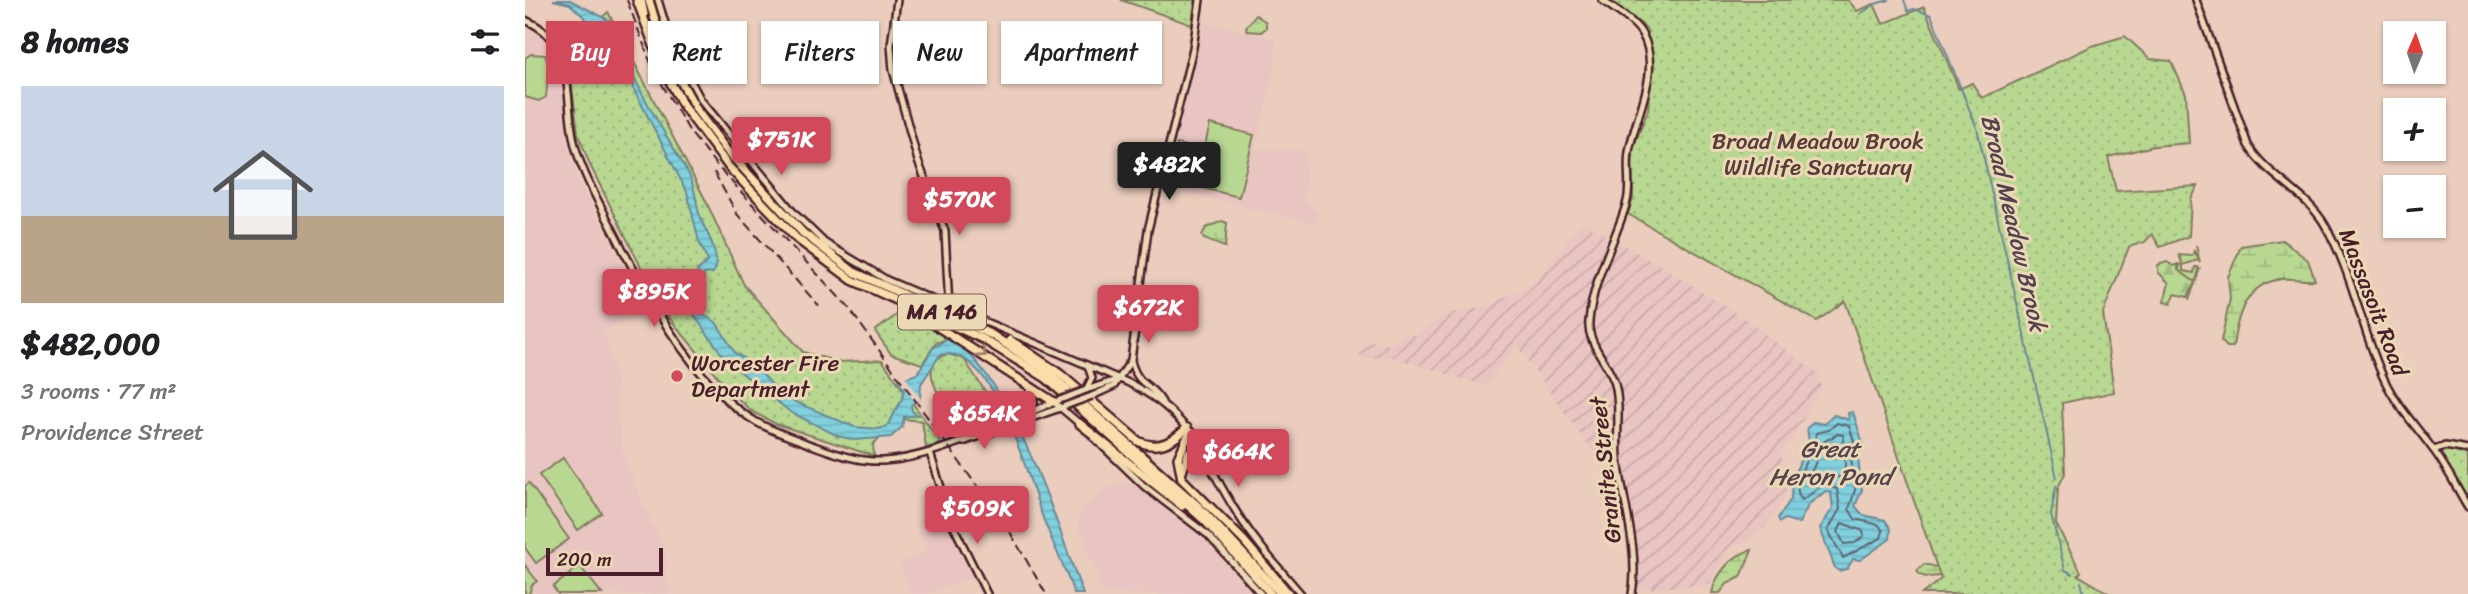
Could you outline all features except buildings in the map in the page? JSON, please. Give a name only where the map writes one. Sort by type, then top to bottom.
[{"type":"highway","name":"MA 146","points":[[640,0],[655,49],[684,107],[736,175],[810,250],[843,275],[880,294],[983,338],[1025,363],[1063,392],[1224,540]]},
{"type":"highway","name":"MA 146","points":[[649,0],[659,37],[679,82],[706,125],[738,165],[803,233],[835,260],[874,282],[992,335],[1053,376],[1198,506],[1281,594]]},
{"type":"highway","points":[[880,294],[956,336],[1057,401]]},
{"type":"highway","points":[[941,312],[990,330],[1029,351],[1060,374],[1138,442],[1150,446],[1163,445],[1188,430]]},
{"type":"highway","points":[[1022,419],[1033,403],[1034,395],[1029,385]]},
{"type":"highway","points":[[1079,423],[1224,540],[1271,594]]},
{"type":"highway","points":[[1188,430],[1178,458],[1182,479],[1244,541],[1289,594]]},
{"type":"highway","points":[[1182,479],[1183,463],[1189,452],[1198,451],[1208,458]]},
{"type":"main road","points":[[658,0],[672,46],[701,100],[800,220],[825,243],[857,265],[949,308],[1119,379],[1163,405]]},
{"type":"main road","points":[[897,0],[891,45],[893,69],[918,161],[945,231],[949,308]]},
{"type":"main road","points":[[525,19],[543,30],[561,53],[567,72],[570,124],[577,152],[640,284],[717,391],[740,411],[768,428],[849,458],[886,461],[930,453],[1063,407],[1111,388],[1119,379],[1131,360],[1149,229],[1193,48],[1200,0]]},
{"type":"main road","name":"Granite Street","points":[[1602,0],[1636,26],[1642,34],[1647,50],[1644,108],[1628,157],[1628,196],[1601,268],[1589,323],[1591,338],[1612,376],[1617,395],[1617,450],[1629,521],[1632,594]]},
{"type":"main road","name":"Massasoit Road","points":[[2196,0],[2248,145],[2259,160],[2299,195],[2324,223],[2349,279],[2385,381],[2399,406],[2434,450],[2468,507]]},
{"type":"main road","points":[[1131,360],[1137,379],[1152,390],[1188,430],[1208,458],[1244,524],[1301,594]]},
{"type":"main road","points":[[1086,390],[1092,378],[1088,366]]},
{"type":"main road","points":[[1022,419],[1057,401],[1119,379]]},
{"type":"main road","points":[[1057,401],[1136,480],[1208,535],[1261,594]]},
{"type":"main road","points":[[2434,450],[2445,446],[2468,450]]},
{"type":"main road","points":[[930,453],[953,525],[987,594]]},
{"type":"shaded area","points":[[1204,22],[1275,39],[1274,71],[1255,149],[1306,151],[1305,203],[1320,212],[1316,224],[1165,187]]},
{"type":"shaded area","points":[[525,26],[546,41],[546,84],[562,84],[566,133],[575,174],[644,307],[604,331],[617,376],[616,399],[624,455],[643,505],[666,553],[665,569],[671,594],[525,594]]},
{"type":"shaded area","points":[[1582,222],[1662,267],[1745,319],[1820,375],[1821,390],[1781,456],[1787,468],[1785,498],[1766,526],[1746,543],[1731,547],[1709,585],[1637,589],[1638,573],[1622,447],[1592,451],[1516,344],[1486,386],[1392,357],[1362,358],[1358,352],[1370,341],[1390,345],[1402,336],[1417,335],[1446,314],[1486,307],[1536,281]]},
{"type":"shaded area","points":[[1124,483],[1134,485],[1202,538],[1253,594],[1103,594],[1077,521],[1084,508],[1107,487]]},
{"type":"shaded area","points":[[943,512],[973,578],[926,594],[911,594],[899,562],[926,552],[916,522]]},
{"type":"green space","points":[[1121,0],[1195,0],[1192,25]]},
{"type":"green space","name":"Broad Meadow Brook Wildlife Sanctuary","points":[[1611,0],[1848,0],[1857,11],[1874,4],[1883,24],[1924,7],[1959,89],[1972,83],[1982,98],[2092,46],[2125,36],[2150,59],[2171,61],[2186,94],[2189,143],[2154,146],[2108,157],[2116,191],[2198,186],[2191,199],[2189,236],[2160,247],[2152,234],[2145,242],[2129,247],[2103,313],[2114,392],[2062,403],[2065,473],[2058,488],[2056,524],[2081,572],[2078,575],[2110,594],[1922,594],[1941,579],[1845,301],[1817,321],[1628,214],[1633,198],[1632,151],[1648,110],[1653,59],[1646,28]]},
{"type":"green space","points":[[608,12],[613,21],[598,21]]},
{"type":"green space","points":[[1256,15],[1266,22],[1266,28],[1261,32],[1247,31],[1246,27]]},
{"type":"green space","points":[[531,54],[546,57],[546,97],[539,101],[525,97],[525,58]]},
{"type":"green space","points":[[634,62],[705,199],[744,285],[803,352],[839,362],[882,360],[941,443],[926,448],[922,421],[903,419],[873,444],[874,456],[776,424],[751,411],[727,388],[662,309],[590,165],[578,133],[572,84],[634,84]]},
{"type":"green space","points":[[1210,124],[1254,135],[1239,197],[1195,186]]},
{"type":"green space","points":[[1177,144],[1186,146],[1179,172],[1171,170]]},
{"type":"green space","points":[[1222,221],[1227,223],[1225,247],[1204,239],[1202,235],[1206,228]]},
{"type":"green space","points":[[2282,240],[2308,260],[2315,280],[2282,279],[2260,287],[2245,302],[2237,323],[2233,347],[2227,347],[2221,341],[2230,299],[2228,277],[2241,246]]},
{"type":"green space","points":[[2196,245],[2200,263],[2198,260],[2183,265],[2183,271],[2194,273],[2195,267],[2198,267],[2195,282],[2178,270],[2182,262],[2179,255],[2192,256],[2194,251],[2199,259]]},
{"type":"green space","points":[[2167,262],[2174,266],[2178,264],[2178,270],[2195,282],[2188,297],[2175,294],[2171,304],[2164,302],[2169,283],[2158,272],[2158,265]]},
{"type":"green space","points":[[898,314],[951,337],[936,343],[922,364],[891,354],[875,331]]},
{"type":"green space","points":[[948,354],[964,359],[1004,416],[964,434],[961,432],[932,378],[932,368],[937,359]]},
{"type":"green space","points":[[2443,448],[2468,456],[2468,499],[2440,452]]},
{"type":"green space","points":[[563,458],[602,513],[578,530],[539,475]]},
{"type":"green space","points":[[529,483],[569,539],[536,563],[525,548],[525,486]]},
{"type":"green space","points":[[1752,550],[1741,577],[1727,584],[1720,593],[1712,593],[1717,578],[1726,566],[1738,556]]},
{"type":"green space","points":[[1924,564],[1937,567],[1941,576],[1927,577],[1919,574],[1917,571]]},
{"type":"green space","points":[[525,565],[537,581],[532,585],[529,594],[525,594]]},
{"type":"green space","points":[[580,566],[602,594],[558,594],[553,587]]},
{"type":"water","points":[[553,0],[570,0],[610,21],[588,21],[570,4]]},
{"type":"water","points":[[634,76],[690,177],[700,216],[716,256],[713,273],[704,274],[698,312],[716,322],[735,353],[754,364],[772,385],[793,401],[854,427],[879,429],[887,426],[902,399],[904,389],[898,381],[917,374],[933,348],[951,337],[974,359],[1014,420],[1045,491],[1083,594],[1074,594],[1007,418],[993,391],[977,370],[959,357],[940,355],[921,384],[920,399],[911,405],[912,411],[918,415],[904,417],[902,427],[891,437],[855,440],[838,436],[790,412],[726,360],[689,308],[698,270],[708,261],[699,242],[687,192],[631,84],[634,84]]},
{"type":"water","name":"Great Heron Pond","points":[[1853,412],[1863,444],[1858,458],[1862,490],[1855,506],[1863,515],[1885,520],[1891,529],[1890,539],[1860,560],[1853,559],[1847,569],[1839,571],[1835,568],[1820,528],[1833,508],[1831,493],[1826,491],[1809,504],[1799,523],[1785,519],[1780,522],[1778,518],[1791,499],[1792,479],[1809,442],[1807,428],[1814,422],[1825,424],[1834,415],[1849,420],[1848,413]]},
{"type":"pier","points":[[903,374],[921,399],[916,403],[897,378]]},
{"type":"waterway","name":"Broad Meadow Brook","points":[[1860,14],[1875,4],[1889,0]]},
{"type":"waterway","name":"Broad Meadow Brook","points":[[1904,0],[1908,11],[1914,9],[1931,15],[1977,128],[2057,478]]},
{"type":"waterway","name":"Broad Meadow Brook","points":[[2056,486],[2051,514],[2065,570],[2073,574]]},
{"type":"waterway","name":"Broad Meadow Brook","points":[[2081,582],[2084,594]]},
{"type":"railway","points":[[627,0],[653,69],[690,132],[718,167],[848,307],[1010,532],[1046,594]]},
{"type":"railway","points":[[714,172],[737,214],[819,306]]},
{"type":"place","name":"Worcester Fire Department","points":[[677,376]]}]
